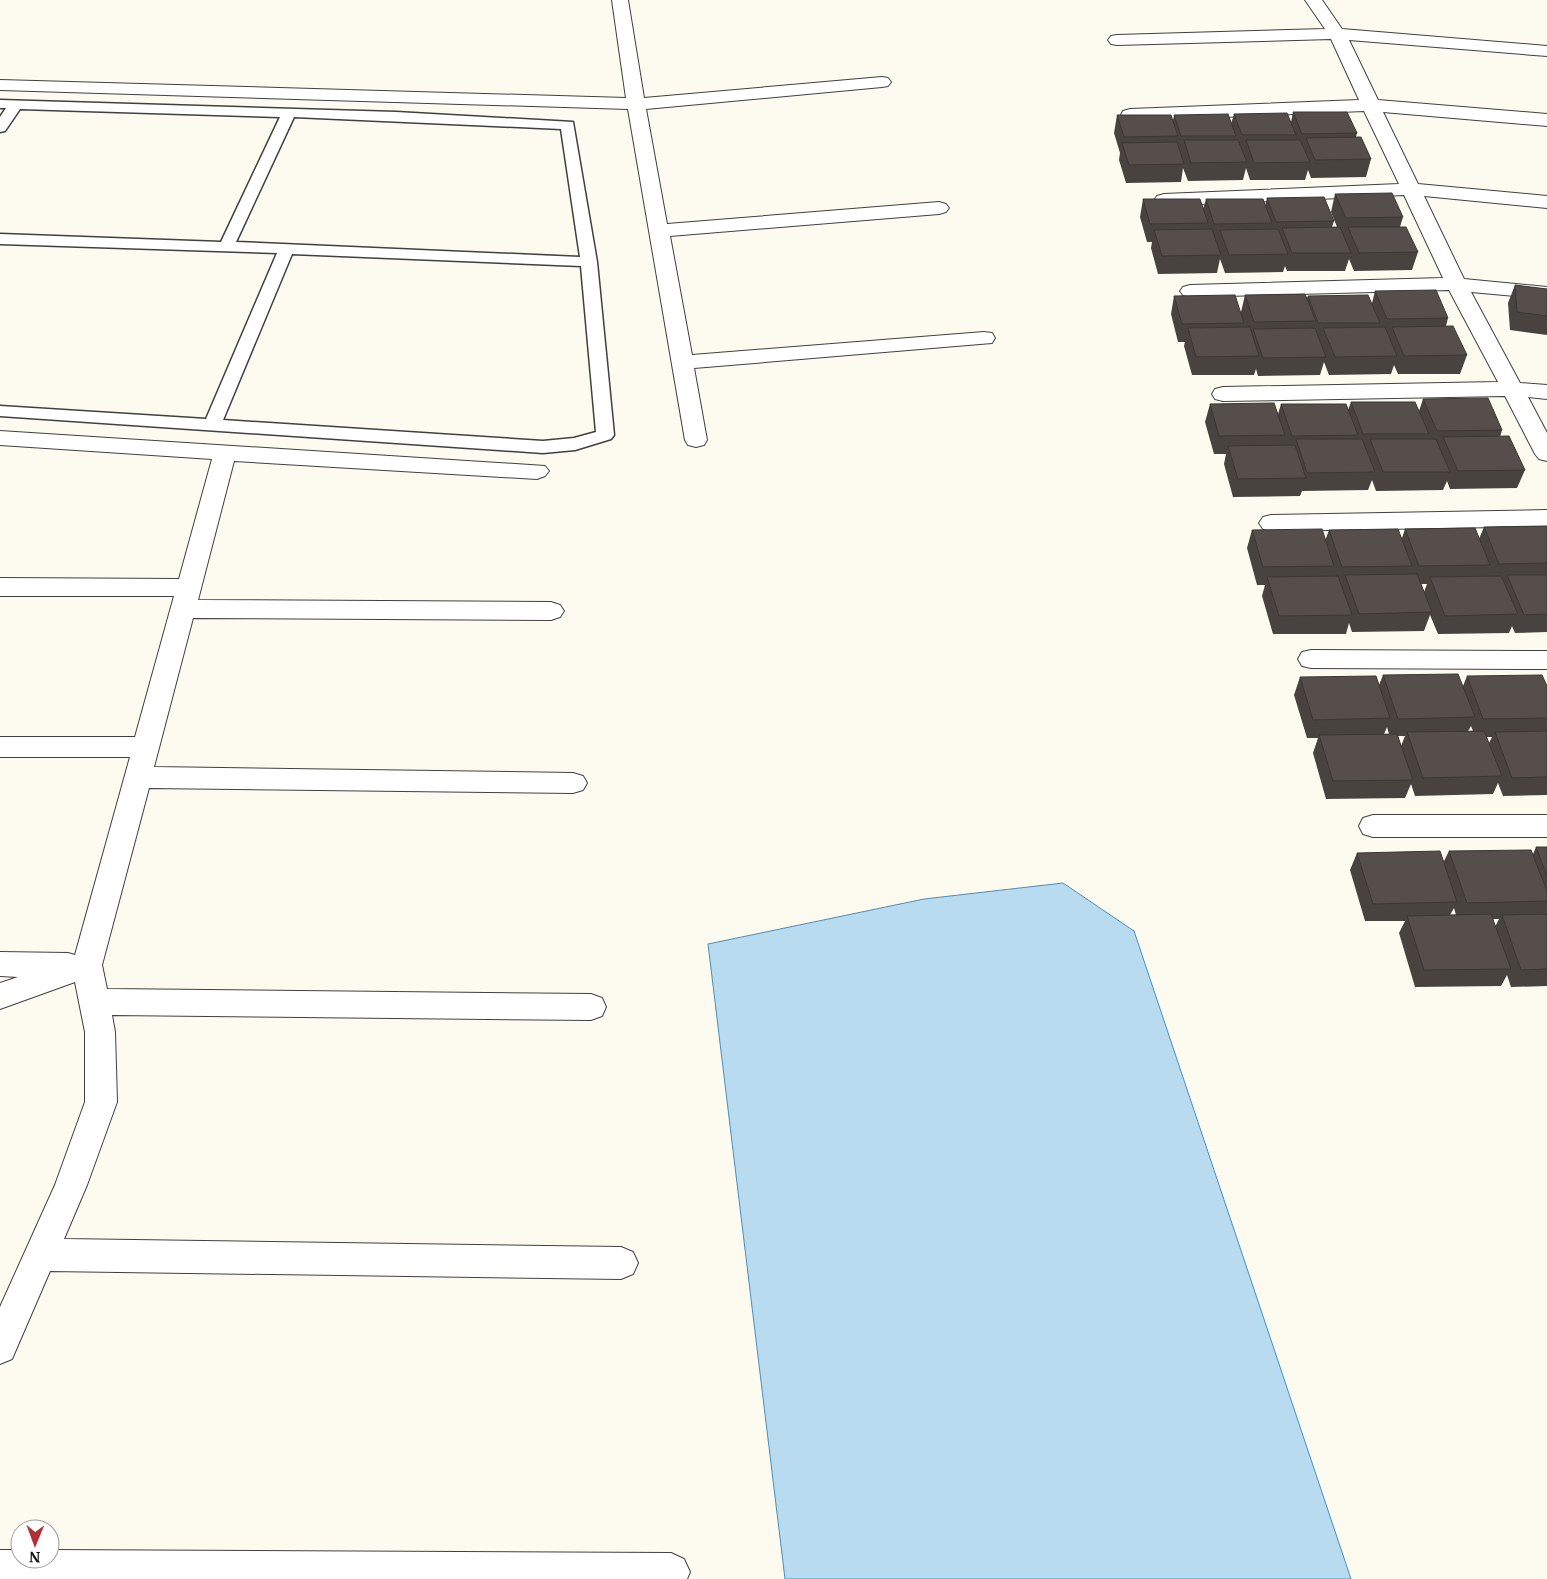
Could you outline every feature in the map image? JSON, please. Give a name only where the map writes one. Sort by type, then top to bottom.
[{"type":"street","points":[[620,0],[636,104],[696,440]]},
{"type":"street","points":[[1313,0],[1337,34],[1369,105],[1412,189],[1456,284],[1547,454]]},
{"type":"street","points":[[1117,40],[1337,34],[1547,51]]},
{"type":"street","points":[[0,84],[636,104],[882,82]]},
{"type":"street","points":[[1130,115],[1369,105],[1547,120]]},
{"type":"street","points":[[1164,200],[1412,189],[1547,202]]},
{"type":"street","points":[[660,232],[939,208]]},
{"type":"street","points":[[1190,291],[1456,284],[1547,293]]},
{"type":"street","points":[[683,362],[984,338]]},
{"type":"street","points":[[1222,394],[1513,389],[1547,392]]},
{"type":"street","points":[[0,438],[537,471]]},
{"type":"street","points":[[0,1347],[71,1185],[101,1102],[100,1032],[87,965],[225,452]]},
{"type":"street","points":[[1271,523],[1547,518]]},
{"type":"street","points":[[0,587],[186,598],[551,610]]},
{"type":"street","points":[[1312,659],[1547,660]]},
{"type":"street","points":[[0,747],[147,747]]},
{"type":"street","points":[[139,777],[573,783]]},
{"type":"street","points":[[1373,826],[1547,826]]},
{"type":"street","points":[[0,964],[87,965]]},
{"type":"street","points":[[0,996],[87,965]]},
{"type":"street","points":[[94,1002],[591,1007]]},
{"type":"street","points":[[40,1256],[621,1263]]},
{"type":"street","points":[[0,1570],[671,1572]]},
{"type":"lane","points":[[0,104],[288,113],[568,125],[589,262],[605,435],[575,444],[543,447],[0,411]]},
{"type":"lane","points":[[0,128],[16,104]]},
{"type":"lane","points":[[227,246],[288,113]]},
{"type":"lane","points":[[0,238],[287,248],[589,262]]},
{"type":"lane","points":[[212,425],[287,248]]},
{"type":"water","points":[[1063,883],[1134,931],[1351,1579],[785,1579],[708,944],[924,899]]},
{"type":"building","points":[[1293,112],[1347,112],[1357,133],[1302,134]]},
{"type":"building","points":[[1287,113],[1296,135],[1242,135],[1234,114]]},
{"type":"building","points":[[1228,114],[1236,136],[1181,136],[1174,115]]},
{"type":"building","points":[[1117,115],[1171,115],[1178,136],[1124,137]]},
{"type":"building","points":[[1361,137],[1371,159],[1315,160],[1306,138]]},
{"type":"building","points":[[1184,140],[1238,140],[1247,162],[1191,163]]},
{"type":"building","points":[[1246,140],[1300,140],[1310,162],[1254,163]]},
{"type":"building","points":[[1177,142],[1184,164],[1129,165],[1122,143]]},
{"type":"building","points":[[1392,193],[1403,217],[1346,218],[1335,194]]},
{"type":"building","points":[[1324,197],[1334,221],[1276,222],[1267,198]]},
{"type":"building","points":[[1143,199],[1200,199],[1208,223],[1150,224]]},
{"type":"building","points":[[1206,199],[1263,199],[1272,223],[1214,224]]},
{"type":"building","points":[[1340,227],[1351,253],[1292,253],[1282,228]]},
{"type":"building","points":[[1348,227],[1406,227],[1418,252],[1359,253]]},
{"type":"building","points":[[1212,229],[1221,255],[1162,256],[1154,230]]},
{"type":"building","points":[[1278,229],[1288,254],[1229,255],[1220,230]]},
{"type":"building","points":[[1515,285],[1547,289],[1547,316],[1517,312]]},
{"type":"building","points":[[1436,290],[1448,318],[1387,319],[1375,291]]},
{"type":"building","points":[[1305,294],[1316,321],[1254,322],[1245,295]]},
{"type":"building","points":[[1235,295],[1244,323],[1182,324],[1174,296]]},
{"type":"building","points":[[1368,295],[1380,323],[1318,323],[1308,296]]},
{"type":"building","points":[[1453,326],[1467,355],[1404,356],[1392,327]]},
{"type":"building","points":[[1250,327],[1259,356],[1196,357],[1188,328]]},
{"type":"building","points":[[1385,327],[1397,356],[1335,357],[1323,328]]},
{"type":"building","points":[[1315,328],[1326,357],[1263,358],[1253,329]]},
{"type":"building","points":[[1488,398],[1502,430],[1437,431],[1423,399]]},
{"type":"building","points":[[1351,402],[1415,402],[1429,434],[1363,434]]},
{"type":"building","points":[[1274,403],[1285,435],[1219,436],[1210,404]]},
{"type":"building","points":[[1281,404],[1346,404],[1358,435],[1292,436]]},
{"type":"building","points":[[1509,436],[1525,470],[1458,471],[1443,437]]},
{"type":"building","points":[[1296,439],[1362,439],[1375,472],[1307,473]]},
{"type":"building","points":[[1370,439],[1436,439],[1450,472],[1383,472]]},
{"type":"building","points":[[1295,445],[1306,478],[1238,479],[1228,446]]},
{"type":"building","points":[[1547,526],[1547,563],[1499,564],[1484,527]]},
{"type":"building","points":[[1475,528],[1490,565],[1419,566],[1405,529]]},
{"type":"building","points":[[1322,529],[1334,566],[1263,567],[1252,530]]},
{"type":"building","points":[[1398,529],[1412,566],[1342,567],[1329,530]]},
{"type":"building","points":[[1417,574],[1432,612],[1359,614],[1345,575]]},
{"type":"building","points":[[1507,575],[1547,575],[1547,614],[1524,615]]},
{"type":"building","points":[[1338,576],[1352,615],[1279,616],[1267,577]]},
{"type":"building","points":[[1501,576],[1518,614],[1445,616],[1430,577]]},
{"type":"building","points":[[1458,674],[1475,717],[1398,719],[1383,675]]},
{"type":"building","points":[[1542,675],[1547,686],[1547,718],[1483,719],[1467,676]]},
{"type":"building","points":[[1376,676],[1390,718],[1313,720],[1300,677]]},
{"type":"building","points":[[1484,731],[1502,776],[1423,778],[1407,732]]},
{"type":"building","points":[[1547,731],[1547,777],[1512,778],[1495,732]]},
{"type":"building","points":[[1397,734],[1413,780],[1333,781],[1319,735]]},
{"type":"building","points":[[1536,847],[1547,847],[1547,876]]},
{"type":"building","points":[[1531,850],[1547,891],[1547,901],[1467,903],[1449,851]]},
{"type":"building","points":[[1440,851],[1457,902],[1373,904],[1357,853]]},
{"type":"building","points":[[1491,914],[1511,969],[1424,970],[1407,916]]},
{"type":"building","points":[[1547,914],[1547,969],[1521,970],[1502,915]]}]
